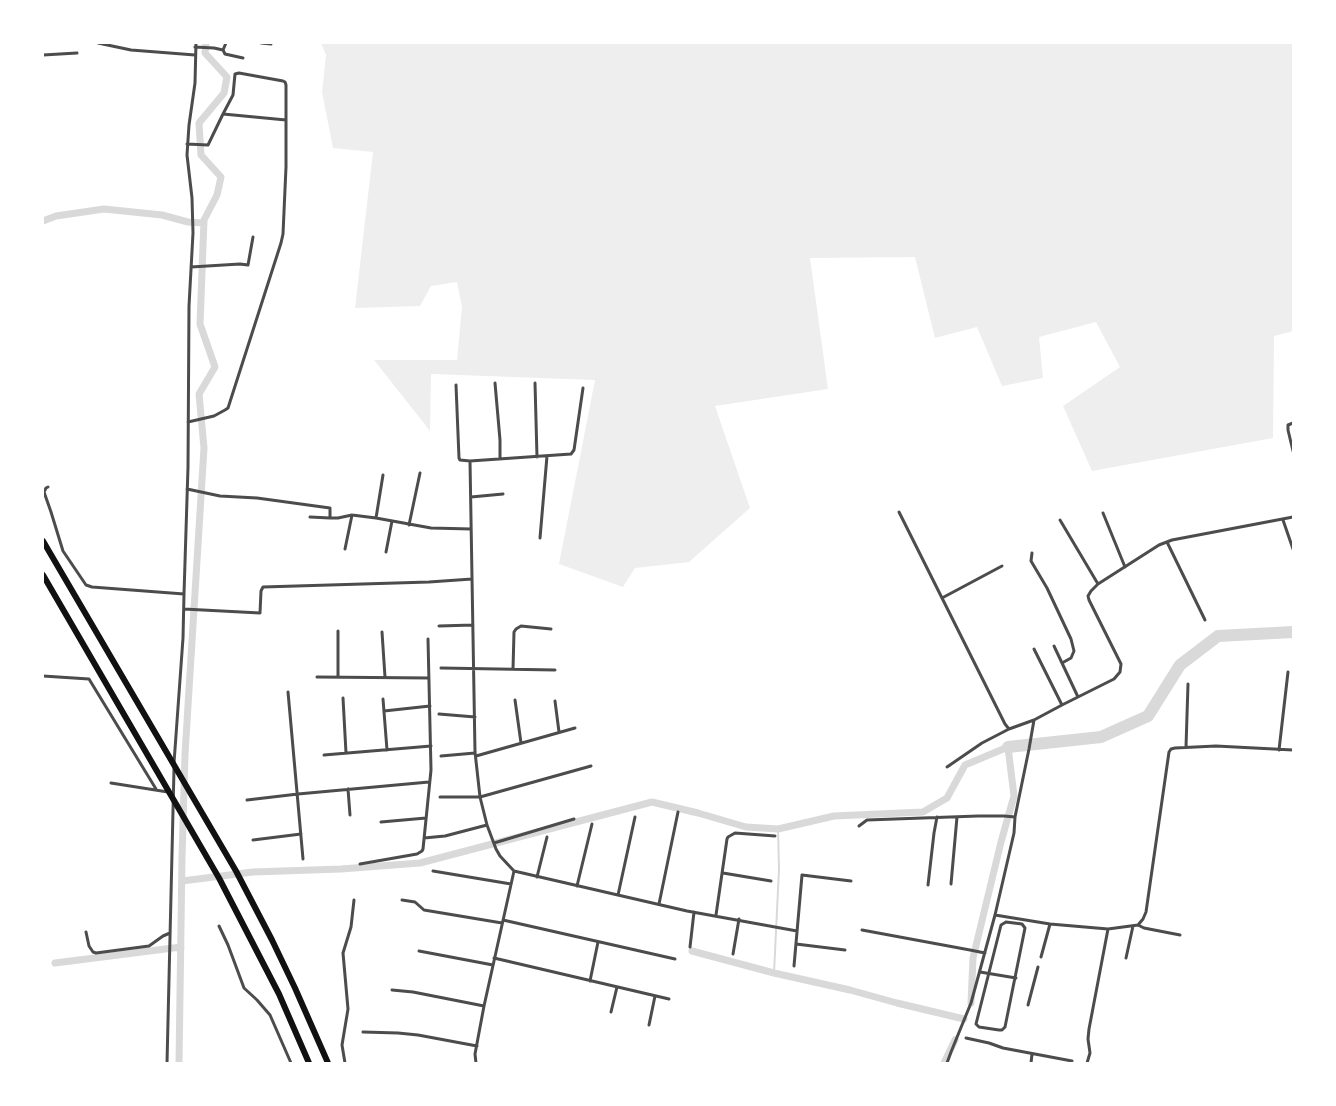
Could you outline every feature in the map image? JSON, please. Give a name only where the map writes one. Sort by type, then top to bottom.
[{"type":"highway","points":[[43,541],[236,871],[272,940],[328,1063]]},
{"type":"highway","points":[[43,575],[219,878],[279,994],[309,1063]]},
{"type":"street","points":[[98,43],[131,50],[195,55]]},
{"type":"street","points":[[223,50],[226,43]]},
{"type":"street","points":[[260,43],[271,44]]},
{"type":"street","points":[[167,1063],[173,793],[184,609],[190,421],[188,327],[193,217],[187,155],[195,83],[196,45],[223,50],[225,54],[242,58]]},
{"type":"street","points":[[43,55],[77,53]]},
{"type":"street","points":[[189,144],[208,144],[232,95],[236,74],[239,73],[285,82],[286,120],[284,225],[281,243],[228,408],[221,412],[190,421]]},
{"type":"street","points":[[223,114],[286,120]]},
{"type":"street","points":[[191,267],[240,264],[248,265],[253,237]]},
{"type":"street","points":[[495,383],[500,458]]},
{"type":"street","points":[[535,383],[537,457]]},
{"type":"street","points":[[456,386],[459,458],[460,460],[470,462],[500,458],[571,454],[573,452],[583,388]]},
{"type":"street","points":[[1293,423],[1288,425],[1293,451]]},
{"type":"street","points":[[540,538],[547,456]]},
{"type":"street","points":[[470,462],[474,716],[476,755],[480,796],[487,825],[500,856],[514,872],[694,912],[797,930]]},
{"type":"street","points":[[409,524],[420,472]]},
{"type":"street","points":[[376,518],[383,475]]},
{"type":"street","points":[[48,487],[44,489],[63,550],[86,585],[92,587],[184,594]]},
{"type":"street","points":[[187,489],[220,496],[257,498],[330,508],[330,518]]},
{"type":"street","points":[[471,497],[503,494]]},
{"type":"street","points":[[899,512],[1005,724],[1009,729]]},
{"type":"street","points":[[1103,513],[1124,567]]},
{"type":"street","points":[[310,517],[338,518],[352,515],[440,529],[471,529]]},
{"type":"street","points":[[345,549],[352,515]]},
{"type":"street","points":[[947,767],[982,743],[1009,729],[1034,720],[1062,704],[1114,679],[1120,672],[1121,664],[1088,596],[1098,584],[1159,545],[1167,542],[1292,517]]},
{"type":"street","points":[[1060,520],[1098,584]]},
{"type":"street","points":[[1283,520],[1293,549]]},
{"type":"street","points":[[386,552],[392,521]]},
{"type":"street","points":[[1167,542],[1205,620]]},
{"type":"street","points":[[1032,553],[1030,561],[1047,588],[1071,639],[1074,651],[1070,658],[1062,663]]},
{"type":"street","points":[[942,598],[1002,566]]},
{"type":"street","points":[[184,609],[260,613],[261,591],[263,587],[429,582],[472,579]]},
{"type":"street","points":[[439,626],[473,625]]},
{"type":"street","points":[[513,669],[514,632],[516,629],[521,626],[551,629]]},
{"type":"street","points":[[338,631],[338,677]]},
{"type":"street","points":[[382,632],[385,677]]},
{"type":"street","points":[[360,864],[419,853],[423,849],[430,782],[431,746],[428,639]]},
{"type":"street","points":[[1054,646],[1078,697]]},
{"type":"street","points":[[1034,649],[1062,704]]},
{"type":"street","points":[[441,668],[555,670]]},
{"type":"street","points":[[1279,750],[1288,672]]},
{"type":"street","points":[[43,676],[89,679],[156,789]]},
{"type":"street","points":[[316,677],[429,678]]},
{"type":"street","points":[[1186,747],[1188,684]]},
{"type":"street","points":[[288,692],[303,859]]},
{"type":"street","points":[[343,698],[346,753]]},
{"type":"street","points":[[383,700],[387,750]]},
{"type":"street","points":[[515,700],[521,743]]},
{"type":"street","points":[[555,701],[559,732]]},
{"type":"street","points":[[384,711],[430,706]]},
{"type":"street","points":[[439,714],[474,716]]},
{"type":"street","points":[[947,1063],[959,1038],[971,1003],[995,915],[1014,833],[1034,720]]},
{"type":"street","points":[[442,756],[476,755],[575,728]]},
{"type":"street","points":[[324,755],[431,746]]},
{"type":"street","points":[[1138,925],[1146,912],[1169,752],[1171,749],[1186,747],[1234,747],[1293,750]]},
{"type":"street","points":[[440,797],[480,796],[591,766]]},
{"type":"street","points":[[247,800],[430,782]]},
{"type":"street","points":[[111,783],[156,789],[173,793]]},
{"type":"street","points":[[348,789],[350,815]]},
{"type":"street","points":[[659,904],[678,812]]},
{"type":"street","points":[[618,895],[635,817]]},
{"type":"street","points":[[859,826],[867,820],[937,817],[1016,817]]},
{"type":"street","points":[[928,885],[937,817]]},
{"type":"street","points":[[951,884],[957,817]]},
{"type":"street","points":[[381,822],[426,818]]},
{"type":"street","points":[[494,844],[574,819]]},
{"type":"street","points":[[577,886],[592,824]]},
{"type":"street","points":[[424,838],[445,836],[487,825]]},
{"type":"street","points":[[716,915],[727,839],[730,835],[735,833],[775,836]]},
{"type":"street","points":[[253,840],[301,834]]},
{"type":"street","points":[[537,877],[547,837]]},
{"type":"street","points":[[434,871],[511,884]]},
{"type":"street","points":[[476,1063],[475,1054],[484,1006],[514,872]]},
{"type":"street","points":[[723,873],[771,880]]},
{"type":"street","points":[[794,966],[802,875],[851,881]]},
{"type":"street","points":[[345,1063],[342,1045],[348,1002],[343,953],[351,927],[354,900]]},
{"type":"street","points":[[402,900],[415,902],[424,910],[503,922],[675,959]]},
{"type":"street","points":[[690,947],[694,912]]},
{"type":"street","points":[[995,915],[1050,924],[1108,929],[1138,925],[1144,928],[1180,935]]},
{"type":"street","points":[[733,954],[739,919]]},
{"type":"street","points":[[1006,922],[1017,922],[1022,924],[1025,928],[1016,978],[1005,1027],[1002,1030],[979,1027],[976,1024],[990,973],[1001,925],[1006,922]]},
{"type":"street","points":[[1041,956],[1050,924]]},
{"type":"street","points":[[219,926],[228,945],[244,988],[270,1015],[290,1063]]},
{"type":"street","points":[[1126,958],[1133,926]]},
{"type":"street","points":[[1087,1063],[1090,1053],[1088,1039],[1089,1029],[1108,929]]},
{"type":"street","points":[[862,930],[985,953]]},
{"type":"street","points":[[86,932],[89,946],[93,952],[96,953],[149,946],[170,933]]},
{"type":"street","points":[[590,981],[598,942]]},
{"type":"street","points":[[796,944],[845,950]]},
{"type":"street","points":[[419,951],[493,965]]},
{"type":"street","points":[[494,958],[669,999]]},
{"type":"street","points":[[1028,1005],[1038,967]]},
{"type":"street","points":[[980,972],[1016,978]]},
{"type":"street","points":[[611,1012],[617,987]]},
{"type":"street","points":[[392,990],[413,992],[484,1006]]},
{"type":"street","points":[[649,1025],[655,996]]},
{"type":"street","points":[[362,1032],[418,1035],[477,1046]]},
{"type":"street","points":[[966,1038],[1003,1048],[1072,1061]]},
{"type":"street","points":[[1031,1063],[1032,1054]]},
{"type":"shaded area","points":[[321,43],[1293,43],[1293,331],[1274,336],[1273,438],[1092,471],[1063,406],[1120,367],[1096,322],[1039,337],[1043,378],[1002,386],[977,327],[935,338],[915,257],[810,258],[828,389],[715,406],[750,508],[689,562],[635,568],[623,587],[559,564],[595,380],[431,374],[430,431],[374,360],[457,360],[462,307],[457,282],[431,286],[420,306],[355,308],[373,152],[333,148],[322,92],[326,55]]},
{"type":"waterway","points":[[179,1063],[185,754],[204,448],[199,394],[215,367],[200,324],[204,220],[217,195],[221,177],[201,155],[199,123],[224,93],[227,77],[205,53],[206,43]]},
{"type":"waterway","points":[[43,221],[56,216],[104,209],[162,215],[188,222],[204,223]]},
{"type":"waterway","points":[[1008,747],[1101,737],[1148,716],[1180,665],[1218,636],[1293,632]]},
{"type":"waterway","points":[[182,881],[253,872],[341,869],[420,863],[652,802],[746,827],[778,829],[834,816],[923,812],[947,798],[965,765],[1008,747],[1014,796],[1001,842],[973,958],[971,1003]]},
{"type":"waterway","points":[[774,973],[779,869],[778,829]]},
{"type":"waterway","points":[[55,963],[181,947]]},
{"type":"waterway","points":[[692,951],[774,973],[850,990],[964,1019]]},
{"type":"waterway","points":[[944,1063],[955,1040]]}]
